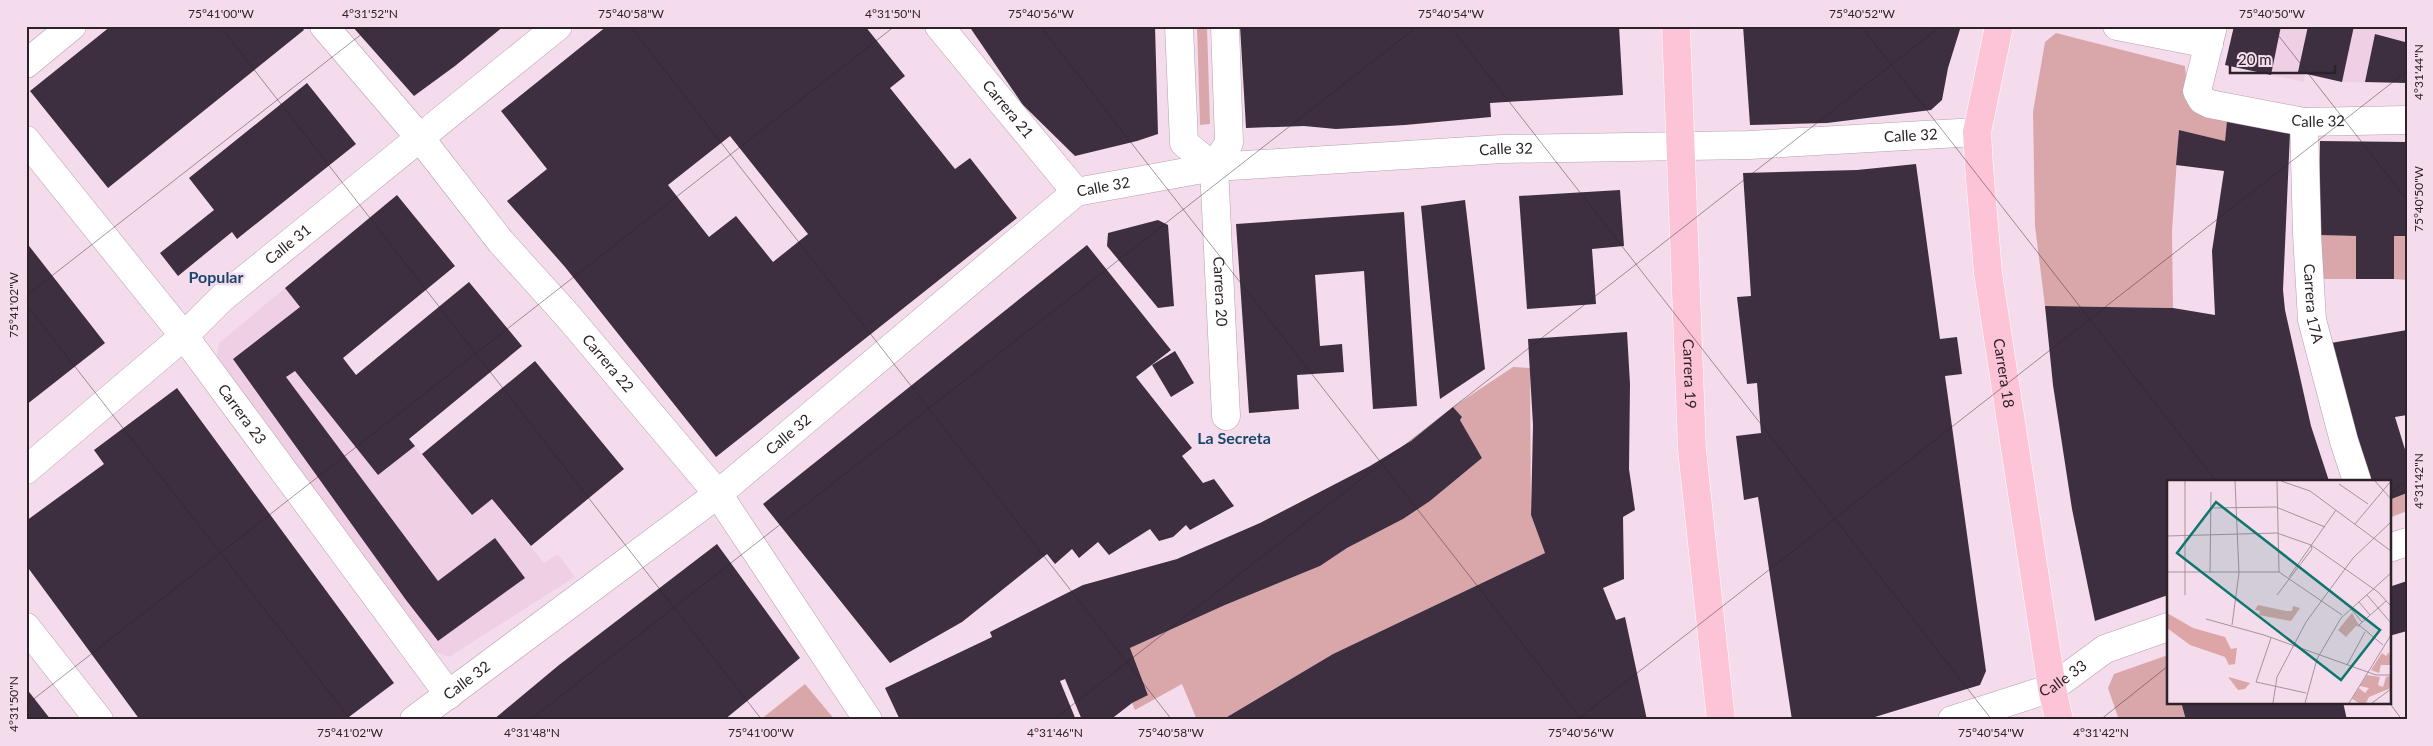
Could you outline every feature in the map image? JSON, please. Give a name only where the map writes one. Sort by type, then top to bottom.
[{"type":"main road","name":"Carrera 19","points":[[1676,26],[1692,450],[1721,720]]},
{"type":"main road","name":"Carrera 18","points":[[1999,26],[1977,132],[1988,273],[2052,688],[2059,720]]},
{"type":"street","points":[[26,64],[72,26]]},
{"type":"street","name":"Carrera 22","points":[[324,26],[420,138],[501,242],[567,315],[718,494],[868,720]]},
{"type":"street","name":"Calle 31","points":[[26,470],[184,336],[222,298],[558,26]]},
{"type":"street","name":"Carrera 21","points":[[939,26],[1076,192]]},
{"type":"street","points":[[1179,26],[1184,143],[1214,167],[1229,144],[1225,26]]},
{"type":"street","points":[[2117,26],[2211,35]]},
{"type":"street","name":"Calle 32","points":[[2211,35],[2197,90],[2202,100],[2210,104],[2304,122],[2407,120]]},
{"type":"street","name":"Carrera 17A","points":[[2304,122],[2306,234],[2312,320],[2344,441],[2357,480]]},
{"type":"street","name":"Calle 32","points":[[414,720],[718,494],[1076,192],[1214,167],[1502,149],[1749,145],[1977,132]]},
{"type":"street","name":"Carrera 23","points":[[26,140],[184,336],[449,695]]},
{"type":"street","name":"Carrera 20","points":[[1214,167],[1226,416]]},
{"type":"street","points":[[2390,548],[2407,542]]},
{"type":"street","points":[[26,626],[99,720]]},
{"type":"street","name":"Calle 33","points":[[1952,720],[2052,688],[2105,649],[2167,627]]},
{"type":"shaded area","points":[[1197,26],[1207,26],[1210,124],[1200,125]]},
{"type":"shaded area","points":[[2234,26],[2406,26],[2402,83],[2342,82],[2305,74],[2304,82],[2225,65]]},
{"type":"shaded area","points":[[2056,33],[2185,66],[2187,92],[2229,108],[2225,141],[2179,130],[2172,231],[2173,308],[2045,306],[2035,226],[2033,112],[2045,42]]},
{"type":"shaded area","points":[[2318,235],[2356,236],[2356,279],[2317,279]]},
{"type":"shaded area","points":[[2394,236],[2407,236],[2407,280],[2394,279]]},
{"type":"shaded area","points":[[285,288],[472,515],[492,499],[544,563],[558,554],[575,577],[449,657],[431,650],[216,363],[219,343]]},
{"type":"shaded area","points":[[1513,367],[1530,368],[1531,515],[1545,553],[1333,654],[1222,720],[1197,720],[1182,684],[1135,710],[1132,703],[1148,694],[1130,648],[1225,605],[1320,566],[1347,548],[1403,519],[1430,501],[1482,458],[1460,420],[1462,417],[1453,407]]},
{"type":"shaded area","points":[[2407,493],[2407,511],[2390,518],[2390,500]]},
{"type":"shaded area","points":[[2167,655],[2167,704],[2182,704],[2186,720],[2119,720],[2108,688],[2114,674]]},
{"type":"shaded area","points":[[805,684],[835,720],[760,720]]},
{"type":"building","points":[[111,26],[301,26],[304,30],[108,188],[30,91]]},
{"type":"building","points":[[352,26],[504,26],[414,96]]},
{"type":"building","points":[[607,26],[865,26],[905,76],[890,88],[955,169],[970,158],[1017,218],[716,457],[565,267],[507,201],[547,169],[501,111]],"holes":[[[730,136],[808,234],[773,262],[736,216],[709,237],[668,185]]]},
{"type":"building","points":[[969,26],[1155,26],[1158,134],[1075,156],[1023,105]]},
{"type":"building","points":[[1240,26],[1619,26],[1623,95],[1490,103],[1491,117],[1405,125],[1336,129],[1304,126],[1246,128]]},
{"type":"building","points":[[1743,26],[1961,26],[1948,68],[1942,100],[1931,110],[1827,123],[1750,125]]},
{"type":"building","points":[[2234,26],[2281,26],[2271,75],[2225,65]]},
{"type":"building","points":[[2308,26],[2354,26],[2342,82],[2298,72]]},
{"type":"building","points":[[2375,34],[2405,42],[2407,37],[2407,83],[2365,82]]},
{"type":"building","points":[[307,83],[356,144],[237,239],[232,232],[178,276],[160,253],[214,210],[189,178]]},
{"type":"building","points":[[2227,121],[2290,133],[2283,290],[2285,310],[2311,426],[2329,480],[2167,480],[2167,595],[2095,621],[2072,509],[2053,385],[2045,306],[2173,308],[2215,315],[2212,251],[2224,171],[2176,165],[2179,130],[2225,141]]},
{"type":"building","points":[[2320,141],[2407,142],[2407,236],[2394,236],[2394,279],[2356,279],[2356,236],[2318,235]]},
{"type":"building","points":[[1916,164],[1940,339],[1957,337],[1962,374],[1945,376],[1986,671],[1980,685],[1865,720],[1792,720],[1758,497],[1744,500],[1736,436],[1761,433],[1757,383],[1747,384],[1737,297],[1751,296],[1743,173],[1857,170]]},
{"type":"building","points":[[1620,190],[1624,246],[1592,249],[1596,304],[1527,309],[1519,196]]},
{"type":"building","points":[[397,195],[455,266],[343,358],[356,375],[469,282],[522,346],[409,439],[415,446],[378,475],[295,371],[286,377],[438,581],[495,538],[525,578],[438,641],[406,600],[233,359],[300,307],[285,288]]},
{"type":"building","points":[[1465,200],[1485,369],[1440,399],[1421,206]]},
{"type":"building","points":[[1404,212],[1417,406],[1373,409],[1364,271],[1315,275],[1320,346],[1342,344],[1344,372],[1297,375],[1299,409],[1249,413],[1236,224]]},
{"type":"building","points":[[1158,220],[1168,225],[1174,306],[1158,308],[1107,246],[1108,233]]},
{"type":"building","points":[[26,242],[105,343],[26,405]]},
{"type":"building","points":[[1087,245],[1171,350],[1136,377],[1192,448],[1182,456],[1203,483],[1214,479],[1234,506],[1190,530],[1186,525],[1173,537],[1159,541],[1150,529],[1109,555],[1098,542],[1079,558],[1072,549],[1055,564],[1047,554],[962,622],[890,663],[763,504]]},
{"type":"building","points":[[2407,330],[2407,415],[2395,417],[2407,456],[2407,493],[2390,500],[2390,480],[2370,480],[2325,344]]},
{"type":"building","points":[[1627,332],[1630,384],[1629,469],[1635,510],[1623,517],[1624,579],[1603,588],[1616,620],[1625,617],[1647,720],[1222,720],[1333,654],[1545,553],[1531,515],[1533,425],[1528,339]]},
{"type":"building","points":[[1175,351],[1194,383],[1171,397],[1152,365]]},
{"type":"building","points":[[535,361],[624,469],[531,546],[492,499],[472,515],[422,454]]},
{"type":"building","points":[[177,388],[394,683],[345,720],[140,720],[26,565],[26,521],[104,464],[94,450]]},
{"type":"building","points":[[1453,407],[1462,417],[1460,420],[1482,458],[1430,501],[1403,519],[1347,548],[1320,566],[1225,605],[1130,648],[1148,695],[1132,703],[1110,720],[1082,720],[1065,679],[1060,681],[1076,720],[900,720],[885,688],[992,637],[990,632],[1083,585],[1177,559],[1260,523],[1370,466],[1411,441]]},
{"type":"building","points":[[717,544],[800,658],[724,720],[493,720],[559,665]]},
{"type":"building","points":[[2407,581],[2407,631],[2390,636],[2390,587]]},
{"type":"building","points":[[26,688],[51,720],[26,720]]},
{"type":"building","points":[[2182,704],[2343,704],[2347,720],[2186,720]]},
{"type":"district","name":"Popular","points":[[216,277]]},
{"type":"district","name":"La Secreta","points":[[1234,438]]}]
